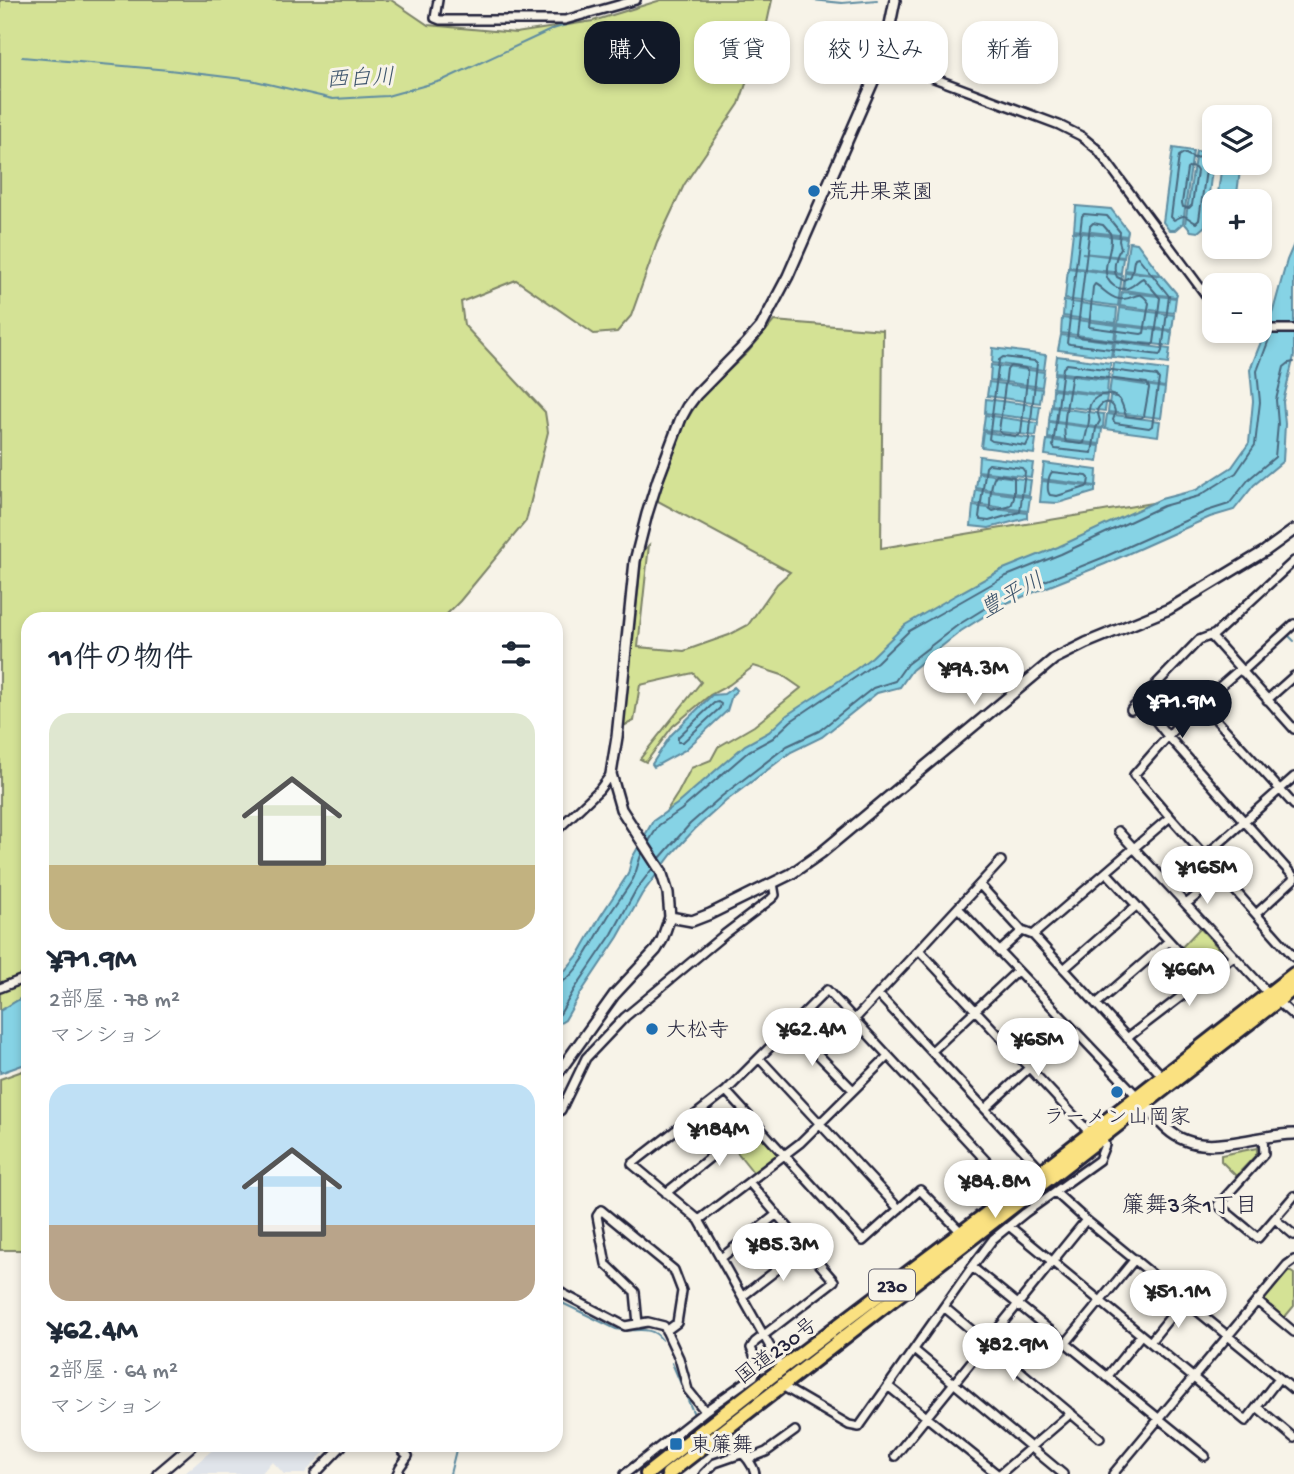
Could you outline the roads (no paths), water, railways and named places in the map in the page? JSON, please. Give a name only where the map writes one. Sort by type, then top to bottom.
[{"type":"highway","name":"国道230号","points":[[784,1378],[1042,1170],[1141,1100],[1273,997],[1294,974]]},
{"type":"highway","name":"国道230号","points":[[1273,997],[1294,988]]},
{"type":"highway","name":"国道230号","points":[[647,1474],[663,1471],[1096,1133]]},
{"type":"street","points":[[438,0],[435,18],[440,20],[529,21],[565,20],[636,0]]},
{"type":"street","points":[[891,21],[895,0]]},
{"type":"street","points":[[948,83],[1059,125],[1081,136],[1098,150],[1202,290]]},
{"type":"street","points":[[563,1066],[614,995],[656,950],[662,940],[670,912],[668,893],[661,871],[621,809],[611,774],[635,561],[647,514],[687,407],[761,327],[776,302],[872,84]]},
{"type":"street","points":[[1272,329],[1294,329]]},
{"type":"street","points":[[670,912],[692,920],[710,914],[791,874],[821,853],[1054,659],[1169,609],[1265,551],[1294,530]]},
{"type":"street","points":[[1131,710],[1199,640],[1215,634],[1294,561]]},
{"type":"street","points":[[1294,624],[1167,735],[1134,775],[1294,957]]},
{"type":"street","points":[[1211,636],[1294,728]]},
{"type":"street","points":[[1267,700],[1294,676]]},
{"type":"street","points":[[1140,701],[1294,878],[1256,914]]},
{"type":"street","points":[[1201,703],[1294,806]]},
{"type":"street","points":[[563,824],[593,796],[611,774]]},
{"type":"street","points":[[1205,856],[1294,778]]},
{"type":"street","points":[[1033,935],[1170,817]]},
{"type":"street","points":[[1118,831],[1273,997],[1294,1016]]},
{"type":"street","points":[[854,1020],[1001,861]]},
{"type":"street","points":[[1105,872],[1204,979]]},
{"type":"street","points":[[1186,904],[1222,875]]},
{"type":"street","points":[[563,1106],[586,1058],[625,1017],[725,934],[771,900],[775,895],[773,883]]},
{"type":"street","points":[[979,885],[1022,931],[1033,935],[1167,1080]]},
{"type":"street","points":[[1064,969],[1136,906]]},
{"type":"street","points":[[958,908],[1169,1131],[1192,1143],[1219,1144],[1294,1134]]},
{"type":"street","points":[[999,952],[1022,931]]},
{"type":"street","points":[[1096,1004],[1169,942]]},
{"type":"street","points":[[919,950],[1105,1145],[1099,1160],[993,1239],[859,1427],[849,1425],[784,1378],[743,1296],[699,1220],[632,1164],[726,1091],[827,990],[1015,1192]]},
{"type":"street","points":[[1127,1038],[1234,956]]},
{"type":"street","points":[[932,1051],[1017,971]]},
{"type":"street","points":[[0,988],[21,980]]},
{"type":"street","points":[[878,994],[1042,1170]]},
{"type":"street","points":[[790,1026],[853,1090]]},
{"type":"street","points":[[986,1108],[1072,1028]]},
{"type":"street","points":[[699,1220],[800,1143],[888,1056]]},
{"type":"street","points":[[759,1058],[899,1209]]},
{"type":"street","points":[[726,1091],[863,1241],[920,1190],[962,1233]]},
{"type":"street","points":[[666,1193],[754,1122]]},
{"type":"street","points":[[1263,1137],[1264,1154],[1219,1205],[1258,1238],[1294,1196]]},
{"type":"street","points":[[625,1474],[754,1376],[758,1369],[751,1348],[755,1342],[834,1281],[749,1182]]},
{"type":"street","points":[[1055,1192],[1294,1390]]},
{"type":"street","points":[[638,1324],[635,1292],[606,1265],[597,1216],[601,1210],[674,1270],[682,1291],[677,1323],[667,1331]]},
{"type":"street","points":[[720,1258],[777,1214]]},
{"type":"street","points":[[1275,1219],[1294,1235]]},
{"type":"street","points":[[895,1456],[1086,1220]]},
{"type":"street","points":[[1009,1226],[1246,1421],[1279,1378]]},
{"type":"street","points":[[743,1296],[806,1248]]},
{"type":"street","points":[[1066,1343],[1135,1259]]},
{"type":"street","points":[[1112,1474],[1257,1301],[1292,1265]]},
{"type":"street","points":[[972,1267],[1205,1456]]},
{"type":"street","points":[[563,1294],[625,1326],[648,1322],[664,1326],[679,1358],[688,1390],[705,1411]]},
{"type":"street","points":[[1150,1342],[1184,1300]]},
{"type":"street","points":[[1257,1301],[1294,1332]]},
{"type":"street","points":[[944,1307],[1100,1438]]},
{"type":"street","points":[[1107,1377],[1141,1335]]},
{"type":"street","points":[[914,1349],[1063,1474]]},
{"type":"street","points":[[888,1386],[998,1474],[1071,1413]]},
{"type":"street","points":[[1257,1407],[1294,1438]]},
{"type":"street","points":[[704,1474],[715,1463],[766,1452],[795,1431]]},
{"type":"street","points":[[731,1442],[753,1467],[755,1474]]},
{"type":"street","points":[[158,1474],[184,1452]]},
{"type":"street","points":[[315,1474],[336,1452]]},
{"type":"street","points":[[397,1474],[408,1456],[404,1452]]},
{"type":"street","points":[[321,1467],[329,1474]]},
{"type":"water","points":[[1173,148],[1193,151],[1183,223],[1175,230],[1169,230],[1163,222]]},
{"type":"water","points":[[1196,151],[1202,152],[1202,175],[1211,175],[1210,189],[1202,189],[1202,229],[1198,232],[1191,231],[1185,224]]},
{"type":"water","points":[[1220,175],[1239,175],[1238,189],[1219,189]]},
{"type":"water","points":[[1076,206],[1111,209],[1128,231],[1127,236],[1074,230]]},
{"type":"water","points":[[1073,232],[1127,238],[1124,257],[1082,253],[1123,258],[1121,273],[1069,267]]},
{"type":"water","points":[[1129,242],[1137,243],[1161,275],[1125,270]]},
{"type":"water","name":"豊平川","points":[[1294,244],[1294,356],[1283,402],[1283,461],[1254,485],[1234,510],[1210,517],[1105,564],[1002,605],[961,631],[912,670],[900,687],[877,693],[822,737],[791,752],[726,801],[672,854],[642,894],[618,937],[563,1021],[563,973],[579,954],[628,874],[632,858],[653,821],[677,804],[745,745],[769,732],[787,715],[872,657],[905,625],[1001,570],[1161,499],[1196,490],[1232,467],[1249,443],[1253,401],[1250,370],[1261,343],[1272,343],[1273,311]]},
{"type":"water","points":[[1068,268],[1122,275],[1118,306],[1065,299]]},
{"type":"water","points":[[1125,272],[1162,276],[1177,294],[1176,297],[1123,290]]},
{"type":"water","points":[[1122,292],[1176,298],[1174,313],[1120,306]]},
{"type":"water","points":[[1064,301],[1117,308],[1116,323],[1063,316]]},
{"type":"water","points":[[1120,308],[1174,315],[1172,330],[1118,324]]},
{"type":"water","points":[[1062,318],[1116,325],[1114,340],[1061,333]]},
{"type":"water","points":[[1118,325],[1172,332],[1170,346],[1116,340]]},
{"type":"water","points":[[1061,335],[1113,342],[1111,357],[1058,350]]},
{"type":"water","points":[[1115,342],[1170,349],[1168,364],[1113,357]]},
{"type":"water","points":[[993,348],[1046,355],[1044,370],[992,363]]},
{"type":"water","points":[[1057,356],[1111,363],[1108,378],[1055,372]]},
{"type":"water","points":[[1114,363],[1167,370],[1165,387],[1112,379]]},
{"type":"water","points":[[991,365],[1044,372],[1042,387],[990,380]]},
{"type":"water","points":[[1055,374],[1108,380],[1107,395],[1053,388]]},
{"type":"water","points":[[1111,380],[1165,388],[1161,418],[1108,412],[1110,397],[1116,397],[1109,395]]},
{"type":"water","points":[[989,382],[1042,389],[1040,403],[987,396]]},
{"type":"water","points":[[1053,390],[1107,396],[1105,411],[1052,405]]},
{"type":"water","points":[[986,399],[1040,406],[1038,420],[985,413]]},
{"type":"water","points":[[1051,407],[1104,414],[1103,428],[1049,421]]},
{"type":"water","points":[[1107,414],[1160,421],[1158,436],[1105,429]]},
{"type":"water","points":[[985,415],[1038,423],[1036,436],[983,430]]},
{"type":"water","points":[[1049,422],[1102,429],[1100,444],[1048,438]]},
{"type":"water","points":[[983,432],[1036,439],[1034,454],[981,447]]},
{"type":"water","points":[[1047,440],[1100,446],[1098,462],[1045,455]]},
{"type":"water","points":[[979,456],[1033,463],[1031,477],[978,471]]},
{"type":"water","points":[[1044,463],[1097,470],[1096,486],[1042,479]]},
{"type":"water","points":[[978,473],[1031,480],[1029,495],[976,488]]},
{"type":"water","points":[[1042,481],[1095,487],[1095,492],[1058,503],[1040,502]]},
{"type":"water","points":[[976,490],[1030,497],[1028,511],[974,504]]},
{"type":"water","points":[[973,506],[1027,513],[1027,518],[989,528],[971,526]]},
{"type":"water","points":[[734,687],[737,690],[732,695],[727,711],[685,750],[654,767],[652,764],[671,735],[712,695],[724,694]]},
{"type":"water","points":[[21,998],[21,1066],[0,1073],[0,1011]]},
{"type":"waterway","name":"西白川","points":[[812,0],[842,3],[877,0]]},
{"type":"waterway","name":"西白川","points":[[22,57],[251,80],[333,99],[387,96],[441,81],[553,29],[614,10]]},
{"type":"waterway","points":[[1294,629],[1288,635],[1294,641]]},
{"type":"waterway","points":[[563,1303],[616,1329],[647,1330],[662,1340]]},
{"type":"waterway","points":[[672,1363],[693,1412]]},
{"type":"waterway","points":[[722,1444],[727,1450]]},
{"type":"waterway","points":[[450,1474],[456,1452]]},
{"type":"place","name":"荒井果菜園","points":[[814,191]]},
{"type":"place","name":"大松寺","points":[[652,1029]]},
{"type":"place","name":"ラーメン山岡家","points":[[1117,1092]]},
{"type":"place","name":"東簾舞","points":[[676,1444]]},
{"type":"district","name":"簾舞3条1丁目","points":[[1190,1204]]}]
